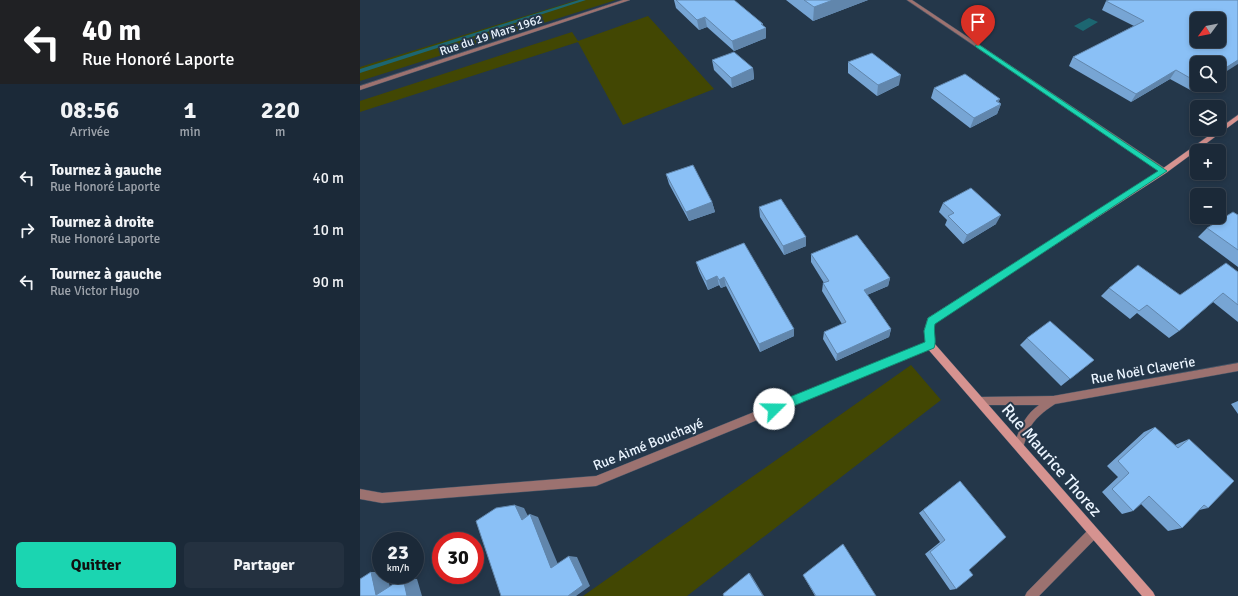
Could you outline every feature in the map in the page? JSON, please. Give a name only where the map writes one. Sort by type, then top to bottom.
[{"type":"street","name":"Rue du 19 Mars 1962","points":[[360,88],[628,0]]},
{"type":"street","points":[[909,0],[1164,171]]},
{"type":"street","points":[[930,345],[928,331],[931,321],[1164,171],[1238,117]]},
{"type":"street","name":"Rue Maurice Thorez","points":[[930,345],[1149,596]]},
{"type":"street","name":"Rue Aimé Bouchayé","points":[[360,494],[382,498],[596,481],[930,345]]},
{"type":"street","name":"Rue Noël Claverie","points":[[980,401],[1053,400],[1238,367]]},
{"type":"street","name":"Rue Noël Claverie","points":[[1019,446],[1023,431],[1034,414],[1053,400]]},
{"type":"street","points":[[1031,596],[1093,533]]},
{"type":"green space","points":[[577,0],[616,0],[360,81],[360,67]]},
{"type":"green space","points":[[648,16],[714,89],[623,125],[578,42],[360,112],[360,101],[572,32],[578,41]]},
{"type":"green space","points":[[911,365],[941,400],[687,596],[583,596]]},
{"type":"shaded area","points":[[1089,18],[1098,22],[1083,31],[1074,26]]},
{"type":"building","points":[[676,0],[734,0],[766,28],[732,41],[705,17],[697,20]]},
{"type":"building","points":[[804,0],[833,0],[814,7]]},
{"type":"building","points":[[1238,0],[1238,60],[1226,68],[1226,56],[1190,56],[1190,78],[1176,70],[1136,94],[1073,57],[1144,21],[1106,1]]},
{"type":"building","points":[[734,52],[753,68],[731,78],[712,60]]},
{"type":"building","points":[[872,53],[901,75],[878,85],[848,62]]},
{"type":"building","points":[[965,74],[1000,99],[996,101],[1001,104],[974,118],[934,88]]},
{"type":"building","points":[[693,165],[712,202],[686,212],[666,174]]},
{"type":"building","points":[[971,188],[1001,215],[967,235],[948,216],[954,213],[943,203]]},
{"type":"building","points":[[781,199],[806,237],[783,246],[759,207]]},
{"type":"building","points":[[1233,212],[1238,215],[1238,250],[1207,228],[1214,224],[1226,224],[1226,216]]},
{"type":"building","points":[[857,235],[890,278],[864,290],[891,329],[837,354],[824,332],[846,322],[823,283],[829,281],[811,254]]},
{"type":"building","points":[[744,243],[794,329],[759,344],[724,277],[719,280],[717,276],[706,281],[696,262]]},
{"type":"building","points":[[1226,263],[1238,272],[1238,305],[1223,293],[1179,331],[1147,305],[1139,311],[1109,288],[1138,265],[1180,295]]},
{"type":"building","points":[[1050,321],[1094,360],[1070,379],[1027,338]]},
{"type":"building","points":[[1155,427],[1178,448],[1189,439],[1234,481],[1208,508],[1204,505],[1182,528],[1149,496],[1133,511],[1112,489],[1129,473],[1118,461]]},
{"type":"building","points":[[960,481],[1006,537],[969,570],[973,575],[956,589],[930,552],[945,540],[923,510]]},
{"type":"building","points":[[515,505],[522,520],[530,514],[551,568],[569,556],[583,585],[568,596],[501,596],[484,545],[484,532],[480,532],[476,521],[496,508]]},
{"type":"building","points":[[843,544],[876,596],[816,596],[803,575]]},
{"type":"building","points":[[371,572],[372,584],[374,584],[376,595],[393,584],[404,584],[407,596],[360,596],[360,579]]},
{"type":"building","points":[[749,573],[763,596],[724,596],[723,594]]},
{"type":"waterway","points":[[360,71],[584,0]]},
{"type":"route","points":[[774,409],[930,345],[928,331],[931,321],[1164,171],[978,46]]}]
